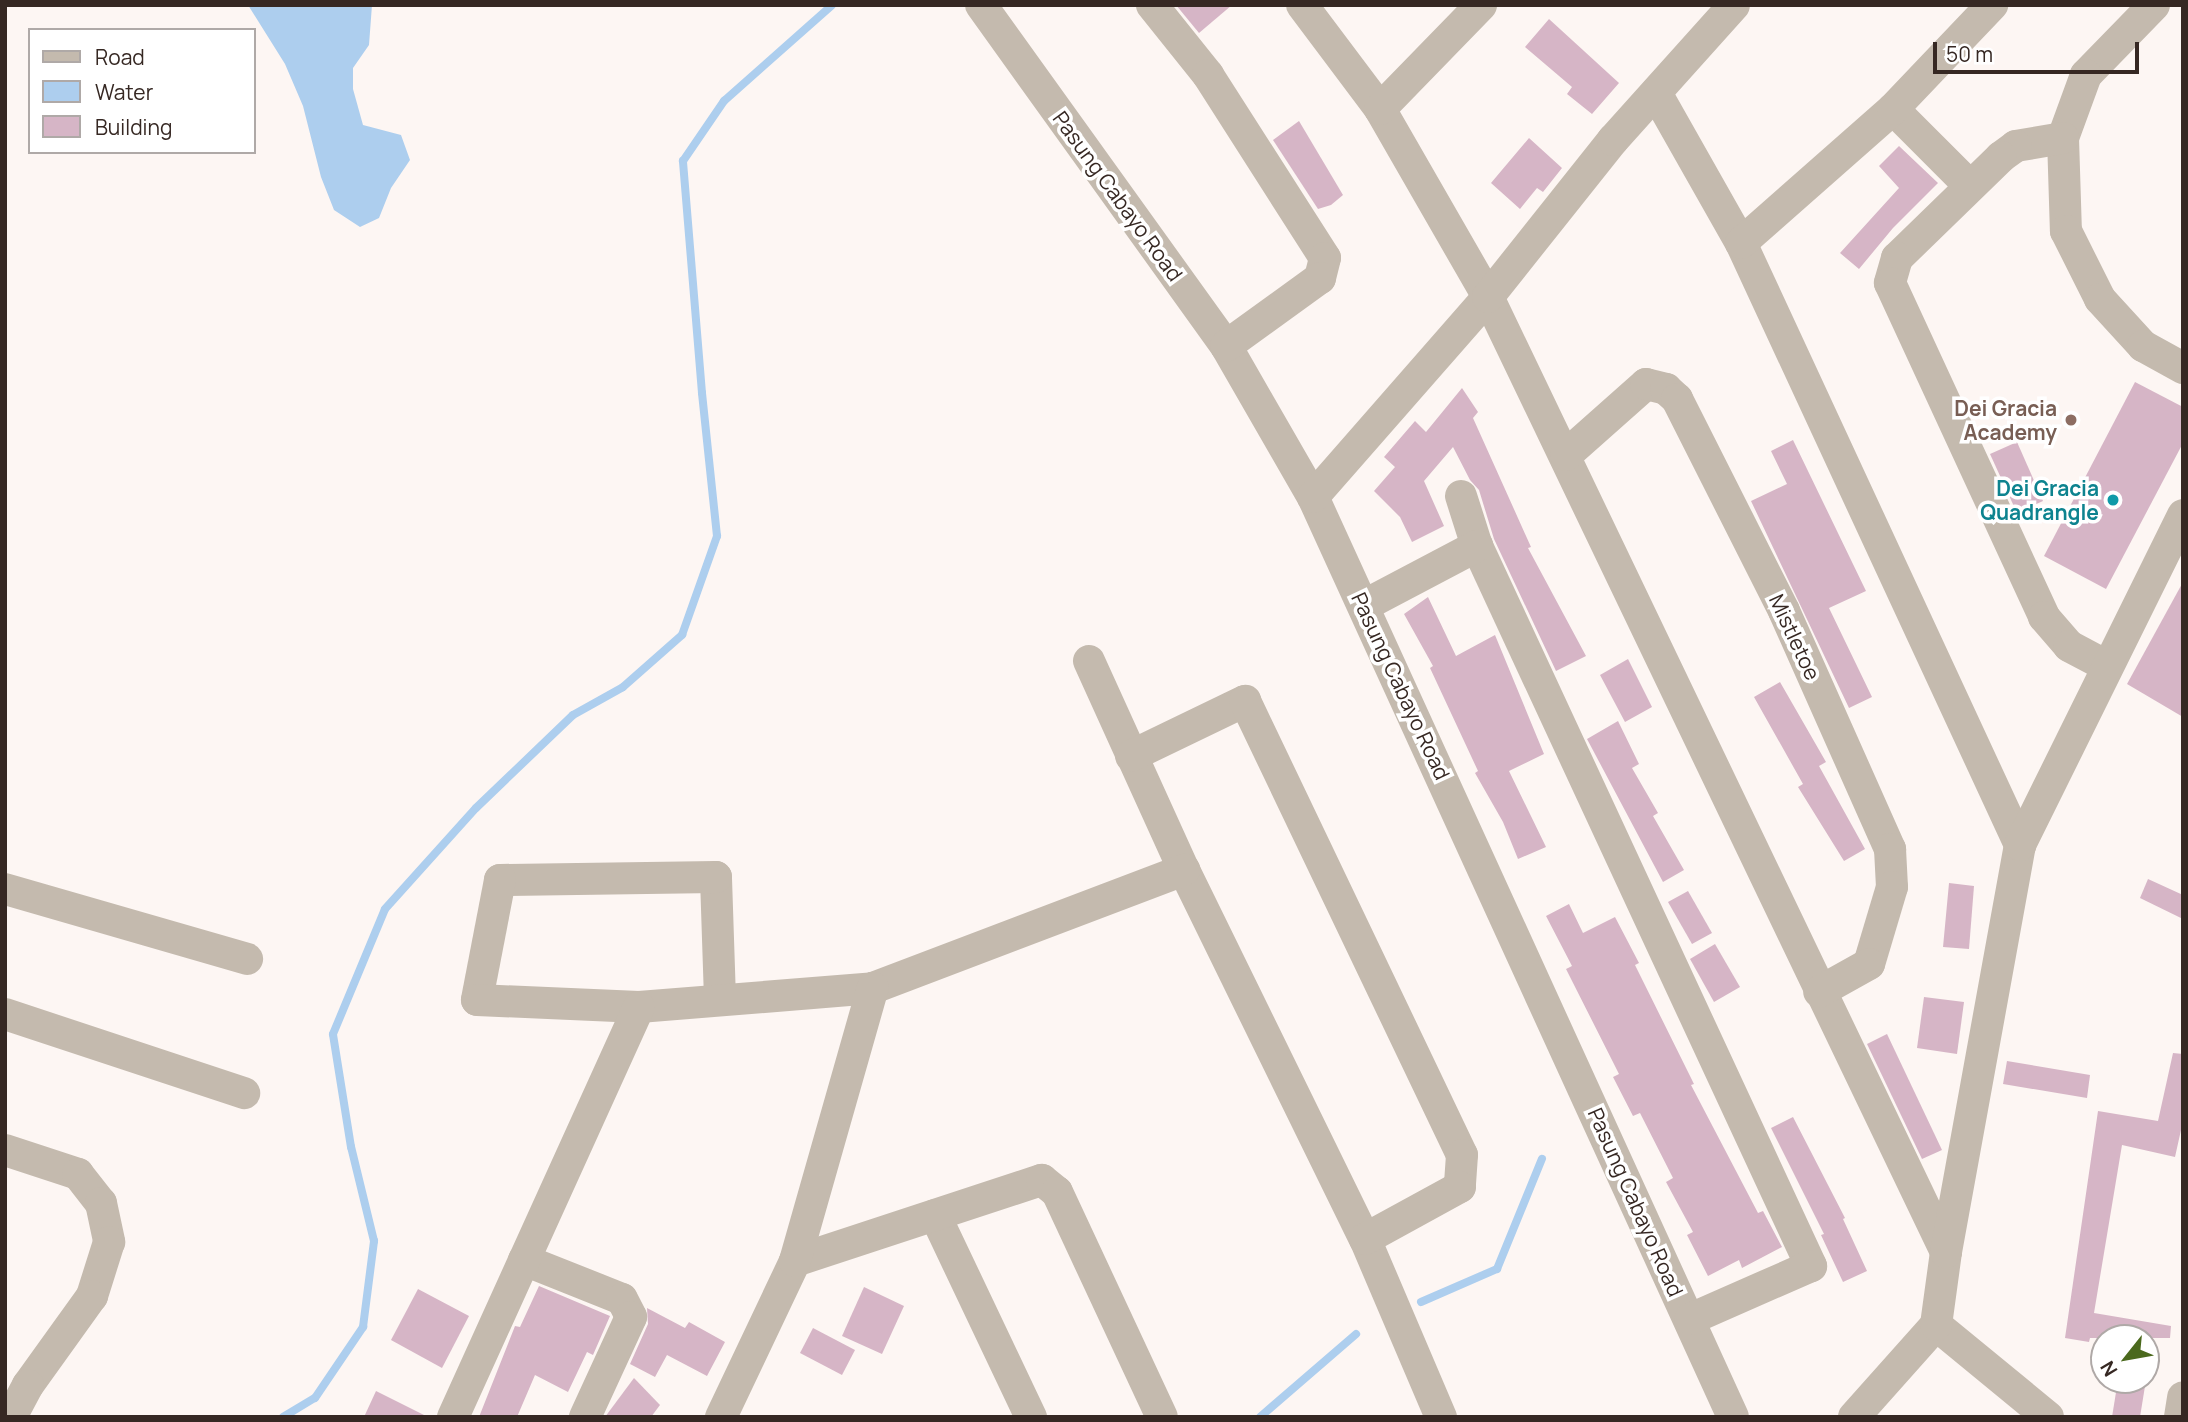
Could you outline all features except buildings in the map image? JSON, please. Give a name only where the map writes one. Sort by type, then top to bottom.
[{"type":"street","name":"Pasung Cabayo Road","points":[[981,5],[1226,346],[1313,497],[1365,605],[1732,1417]]},
{"type":"street","points":[[1152,5],[1208,75],[1325,258],[1320,278],[1226,346]]},
{"type":"street","points":[[1302,5],[1380,109],[1488,297],[1946,1252]]},
{"type":"street","points":[[1313,497],[1488,297],[1613,140],[1734,5]]},
{"type":"street","points":[[1741,243],[1893,109],[1992,5]]},
{"type":"street","points":[[2154,5],[2086,75],[2063,138],[2066,231],[2100,299],[2143,346],[2183,368]]},
{"type":"street","points":[[1380,109],[1465,11]]},
{"type":"street","points":[[1656,93],[1691,150],[1741,243],[2020,845]]},
{"type":"street","points":[[1893,109],[1969,186]]},
{"type":"street","points":[[2063,138],[2016,146],[1969,186],[1897,258],[1890,283],[2044,617],[2069,646],[2107,666]]},
{"type":"street","name":"Mistletoe","points":[[1566,455],[1646,384],[1666,389],[1677,400],[1784,611],[1890,849],[1892,887],[1869,964],[1819,992]]},
{"type":"street","points":[[1461,496],[1477,546],[1811,1266],[1690,1319]]},
{"type":"street","points":[[1854,1417],[1936,1325],[1946,1252],[2020,845],[2183,515]]},
{"type":"street","points":[[1365,605],[1477,546]]},
{"type":"street","points":[[1089,661],[1184,870],[1365,1239],[1441,1417]]},
{"type":"street","points":[[1130,756],[1245,701],[1462,1155],[1460,1187],[1365,1239]]},
{"type":"street","points":[[720,999],[716,877],[500,880],[477,1000],[639,1007],[873,988],[1184,870]]},
{"type":"street","points":[[5,889],[247,959]]},
{"type":"street","points":[[721,1417],[795,1261],[873,988]]},
{"type":"street","points":[[453,1417],[639,1007]]},
{"type":"street","points":[[5,1014],[244,1093]]},
{"type":"street","points":[[5,1150],[78,1174],[102,1203],[109,1242],[92,1296],[16,1382],[11,1417]]},
{"type":"street","points":[[795,1261],[1042,1180],[1057,1192],[1162,1417]]},
{"type":"street","points":[[935,1215],[1031,1417]]},
{"type":"street","points":[[524,1260],[622,1299],[631,1317],[585,1417]]},
{"type":"street","points":[[1936,1325],[2048,1417]]},
{"type":"street","points":[[2180,1417],[2183,1397]]},
{"type":"water","points":[[248,5],[372,5],[369,45],[353,68],[353,89],[363,125],[401,135],[410,160],[391,188],[379,218],[360,227],[334,210],[321,177],[303,106],[285,64]]},
{"type":"waterway","points":[[283,1417],[315,1398],[363,1327],[374,1241],[351,1147],[333,1034],[385,909],[476,808],[573,715],[623,687],[682,635],[717,536],[683,161],[724,101],[832,5]]},
{"type":"waterway","points":[[1421,1302],[1497,1269],[1542,1159]]},
{"type":"waterway","points":[[1260,1417],[1356,1334]]},
{"type":"place","name":"Dei Gracia Academy","points":[[2071,420]]},
{"type":"place","name":"Dei Gracia Quadrangle","points":[[2113,500]]}]
